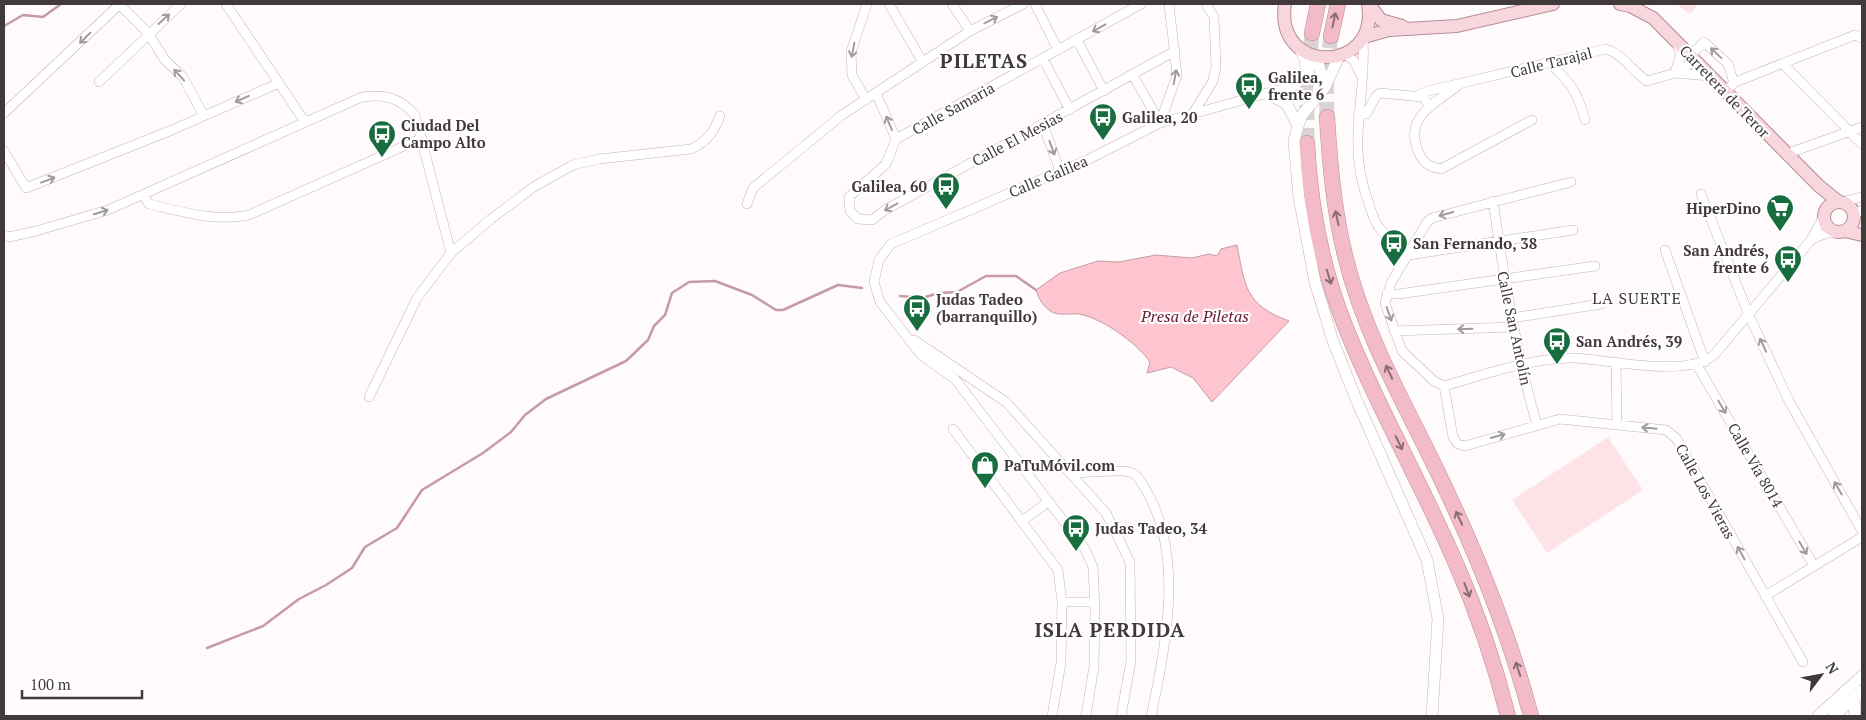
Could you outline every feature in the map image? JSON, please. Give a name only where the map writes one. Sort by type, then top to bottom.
[{"type":"highway","points":[[1312,33],[1318,4]]},
{"type":"highway","points":[[1331,36],[1338,4]]},
{"type":"highway","points":[[1327,117],[1335,206],[1346,260],[1360,304],[1388,370],[1477,556],[1501,617],[1531,716]]},
{"type":"highway","points":[[1307,143],[1308,167],[1318,228],[1326,266],[1343,322],[1369,382],[1458,567],[1481,628],[1508,716]]},
{"type":"main road","points":[[1368,4],[1381,20],[1412,29]]},
{"type":"main road","points":[[1363,38],[1369,20],[1368,4]]},
{"type":"main road","points":[[1282,7],[1285,26],[1298,46],[1315,56],[1342,55],[1363,38],[1389,30],[1457,26],[1553,4]]},
{"type":"main road","name":"Carretera de Teror","points":[[1620,4],[1630,6],[1653,18],[1710,76],[1729,87],[1786,154],[1822,190],[1841,202]]},
{"type":"main road","points":[[1822,190],[1829,229],[1862,235]]},
{"type":"main road","points":[[1825,213],[1841,202],[1850,207],[1858,218],[1841,232]]},
{"type":"street","points":[[4,113],[120,4],[148,33],[165,60],[183,77],[204,116]]},
{"type":"street","points":[[100,82],[148,33],[181,4]]},
{"type":"street","points":[[226,4],[305,122]]},
{"type":"street","points":[[866,100],[852,75],[851,52],[867,4]]},
{"type":"street","points":[[889,4],[922,61]]},
{"type":"street","points":[[952,4],[970,31]]},
{"type":"street","points":[[747,204],[753,188],[822,130],[922,61],[970,31],[1023,4]]},
{"type":"street","points":[[1035,4],[1058,50]]},
{"type":"street","name":"Calle Samaria","points":[[896,140],[1141,4]]},
{"type":"street","points":[[1160,123],[1177,75],[1169,4]]},
{"type":"street","points":[[1192,115],[1212,81],[1216,67],[1214,17],[1206,4]]},
{"type":"street","points":[[1729,87],[1855,35],[1862,38]]},
{"type":"street","points":[[1363,38],[1362,86],[1356,144],[1368,200],[1377,225],[1387,237],[1409,255],[1573,230]]},
{"type":"street","points":[[1077,40],[1104,91]]},
{"type":"street","points":[[1674,40],[1681,55],[1679,73]]},
{"type":"street","name":"Calle Tarajal","points":[[1679,73],[1704,42],[1728,64],[1729,87]]},
{"type":"street","points":[[1298,46],[1304,60],[1306,75]]},
{"type":"street","name":"Calle Tarajal","points":[[1358,115],[1366,114],[1376,96],[1380,93],[1416,96],[1461,83],[1606,49],[1617,52],[1636,74],[1647,81],[1679,73],[1710,76]]},
{"type":"street","name":"Calle El Mesias","points":[[896,140],[886,164],[850,197],[850,210],[858,219],[872,220],[884,210],[1175,51]]},
{"type":"street","points":[[1362,86],[1358,66],[1342,55],[1325,87],[1302,114],[1294,141],[1299,197],[1306,242],[1333,342],[1427,560],[1438,618],[1432,716]]},
{"type":"street","points":[[1306,75],[1315,56]]},
{"type":"street","points":[[1315,56],[1322,76],[1316,96]]},
{"type":"street","points":[[1043,58],[1070,110]]},
{"type":"street","points":[[1549,62],[1571,84],[1579,96],[1585,120]]},
{"type":"street","points":[[1783,64],[1862,144]]},
{"type":"street","points":[[1134,75],[1160,123]]},
{"type":"street","name":"Calle Galilea","points":[[910,337],[880,302],[874,282],[879,260],[891,244],[1060,171],[1160,123],[1296,85],[1306,75]]},
{"type":"street","points":[[4,151],[26,188],[204,116],[279,83]]},
{"type":"street","points":[[1461,83],[1417,119],[1413,130],[1414,140],[1424,163],[1431,168],[1441,169],[1532,120]]},
{"type":"street","points":[[876,93],[896,140]]},
{"type":"street","points":[[1268,94],[1287,104],[1298,126]]},
{"type":"street","points":[[4,235],[9,237],[36,231],[108,210],[144,196],[362,97],[379,95],[393,97],[406,104],[415,115],[451,253]]},
{"type":"street","points":[[1416,96],[1426,99],[1430,107]]},
{"type":"street","points":[[369,397],[417,298],[451,253],[491,219],[554,174],[573,165],[691,149],[702,144],[712,134],[720,116]]},
{"type":"street","points":[[1043,124],[1060,171]]},
{"type":"street","points":[[1786,154],[1862,127]]},
{"type":"street","points":[[144,196],[150,204],[211,218],[230,219],[248,215],[422,138]]},
{"type":"street","points":[[1571,182],[1492,200],[1432,218],[1427,222],[1386,293],[1385,303],[1402,351],[1434,381],[1444,386],[1521,365],[1574,358],[1673,367],[1701,364],[1811,240],[1825,213]]},
{"type":"street","points":[[1700,194],[1748,313],[1788,400],[1862,531]]},
{"type":"street","points":[[1841,202],[1862,197]]},
{"type":"street","name":"Calle San Antolín","points":[[1492,200],[1504,280],[1521,365],[1537,425]]},
{"type":"street","points":[[1811,240],[1827,233],[1841,232]]},
{"type":"street","name":"Calle Vía 8014","points":[[1665,250],[1701,364],[1814,566]]},
{"type":"street","points":[[1386,293],[1399,294],[1595,266]]},
{"type":"street","points":[[1394,331],[1513,322],[1601,304]]},
{"type":"street","points":[[910,337],[1006,402],[1072,473],[1106,513],[1130,562],[1131,661],[1122,716]]},
{"type":"street","points":[[910,337],[921,354],[955,379],[1085,549],[1093,566],[1094,666],[1086,716]]},
{"type":"street","points":[[1616,362],[1617,425]]},
{"type":"street","name":"Calle Los Vieras","points":[[1444,386],[1453,437],[1458,444],[1465,446],[1560,419],[1666,430],[1676,438],[1803,662]]},
{"type":"street","points":[[953,429],[1058,570],[1062,602],[1062,663],[1052,716]]},
{"type":"street","points":[[1072,473],[1130,472],[1140,480],[1153,503],[1165,542],[1169,599],[1165,655],[1151,716]]},
{"type":"street","points":[[1022,521],[1048,502]]},
{"type":"street","points":[[1764,596],[1862,537]]},
{"type":"street","points":[[1062,602],[1094,602]]},
{"type":"street","points":[[1818,716],[1862,676]]},
{"type":"street","points":[[1836,714],[1858,695]]},
{"type":"street","points":[[1855,716],[1858,695]]},
{"type":"shaded area","points":[[1676,4],[1698,4],[1690,14]]},
{"type":"shaded area","points":[[1608,437],[1643,490],[1547,553],[1512,500]]},
{"type":"water","name":"Presa de Piletas","points":[[1237,245],[1245,283],[1255,301],[1274,315],[1289,321],[1212,402],[1193,378],[1171,367],[1147,373],[1150,362],[1137,347],[1118,332],[1088,316],[1052,312],[1046,308],[1038,297],[1036,290],[1060,273],[1098,261],[1119,262],[1156,255],[1192,258],[1209,254],[1217,256],[1221,249]]},
{"type":"waterway","points":[[4,26],[23,15],[43,17],[61,4]]},
{"type":"waterway","points":[[900,296],[922,298],[939,293],[957,292],[986,276],[1016,276],[1036,290]]},
{"type":"waterway","points":[[207,648],[263,626],[299,599],[326,585],[352,568],[365,547],[397,528],[422,490],[483,453],[511,432],[525,415],[546,399],[626,361],[648,340],[654,326],[665,315],[672,293],[689,282],[715,281],[752,295],[776,310],[783,310],[838,285],[862,288]]},
{"type":"tunnel","points":[[1307,143],[1307,88],[1312,33]]},
{"type":"tunnel","points":[[1327,117],[1326,73],[1331,36]]},
{"type":"place","name":"Galilea, frente 6","points":[[1249,110]]},
{"type":"place","name":"Galilea, 20","points":[[1103,141]]},
{"type":"place","name":"Ciudad Del Campo Alto","points":[[382,158]]},
{"type":"place","name":"Galilea, 60","points":[[946,210]]},
{"type":"place","name":"HiperDino","points":[[1780,232]]},
{"type":"place","name":"San Fernando, 38","points":[[1394,267]]},
{"type":"place","name":"San Andrés, frente 6","points":[[1788,283]]},
{"type":"place","name":"Judas Tadeo (barranquillo)","points":[[917,332]]},
{"type":"place","name":"San Andrés, 39","points":[[1557,365]]},
{"type":"place","name":"PaTuMóvil.com","points":[[985,489]]},
{"type":"place","name":"Judas Tadeo, 34","points":[[1076,552]]},
{"type":"district","name":"PILETAS","points":[[984,60]]},
{"type":"district","name":"LA SUERTE","points":[[1637,298]]},
{"type":"district","name":"ISLA PERDIDA","points":[[1110,629]]}]
